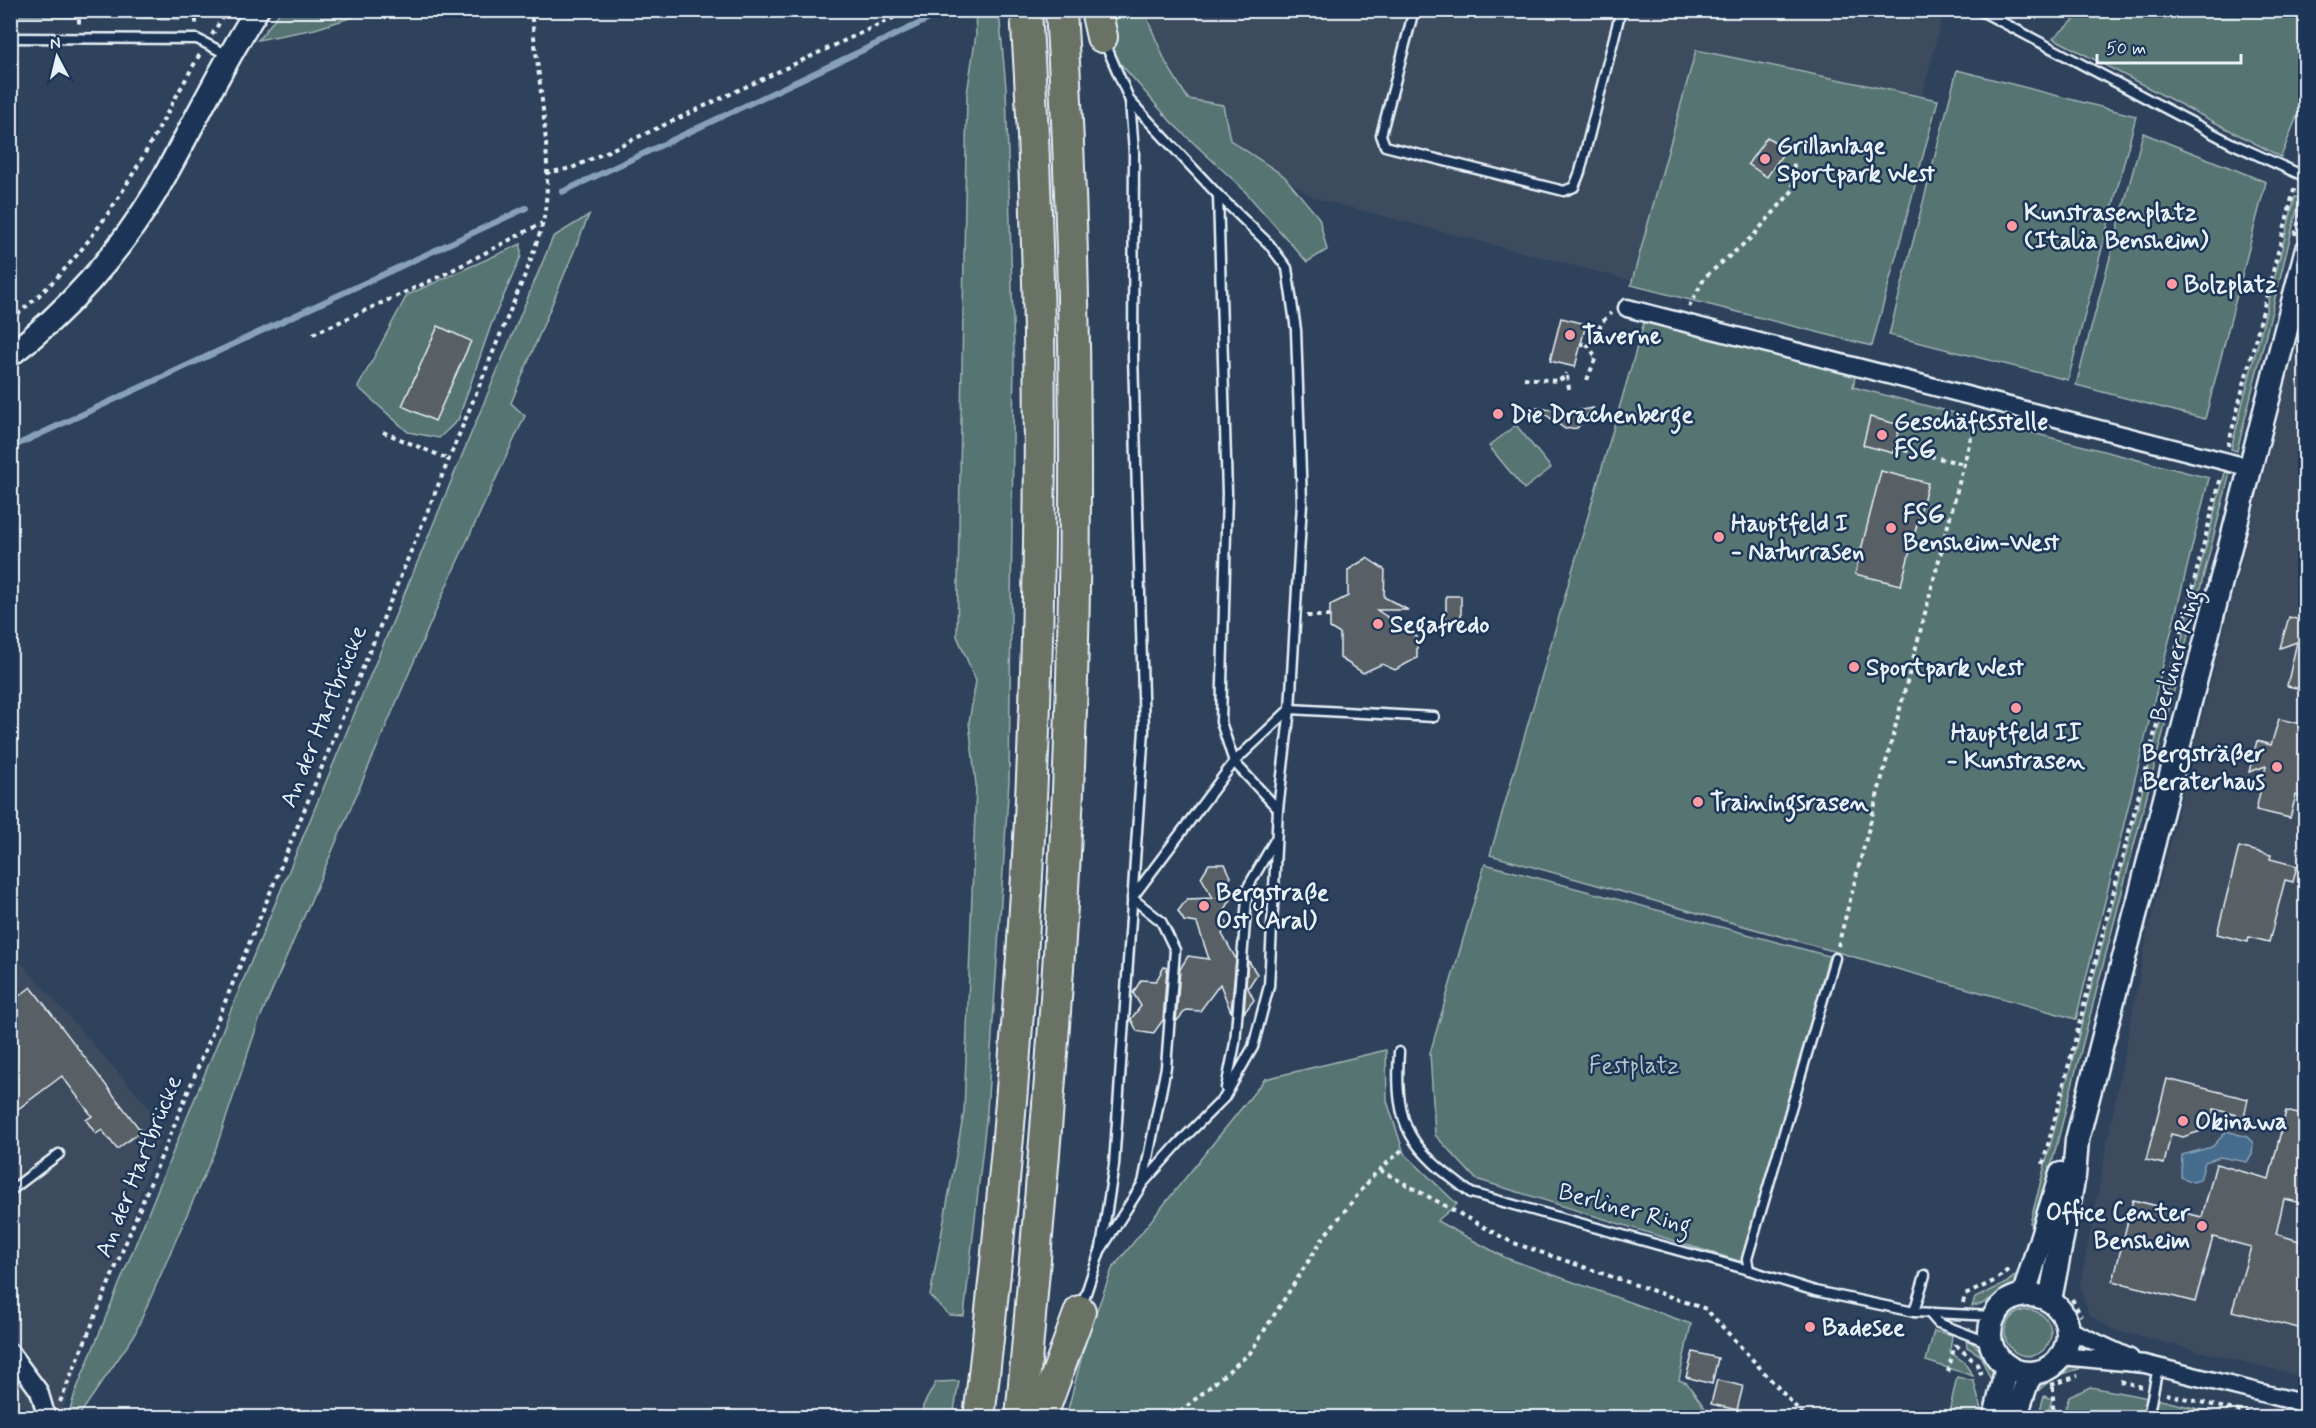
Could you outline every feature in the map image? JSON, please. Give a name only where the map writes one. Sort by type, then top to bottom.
[{"type":"highway","points":[[980,1418],[1000,1241],[1018,1025],[1034,746],[1038,327],[1034,130],[1026,10]]},
{"type":"highway","points":[[1021,1418],[1055,1016],[1070,740],[1076,317],[1061,10]]},
{"type":"highway","points":[[1041,1418],[1080,1311]]},
{"type":"street","points":[[10,355],[64,310],[108,258],[154,194],[228,56],[257,10]]},
{"type":"street","name":"Berliner Ring","points":[[2060,1296],[2077,1140],[2306,252]]},
{"type":"street","points":[[1620,310],[1686,322],[2251,468]]},
{"type":"street","name":"Berliner Ring","points":[[2024,1294],[2064,1167],[2077,1140]]},
{"type":"street","points":[[2044,1382],[2007,1366],[1997,1357],[1990,1343],[1993,1316],[2006,1301],[2024,1294],[2060,1296],[2063,1313],[2076,1325],[2152,1366]]},
{"type":"street","points":[[2044,1382],[2050,1368],[2062,1356],[2076,1325]]},
{"type":"street","points":[[10,1352],[39,1391],[51,1413]]},
{"type":"street","points":[[2062,1356],[2152,1366],[2306,1404]]},
{"type":"street","points":[[1995,1418],[2007,1366]]},
{"type":"street","points":[[2015,1418],[2027,1382],[2044,1382]]},
{"type":"lane","points":[[1414,10],[1381,135],[1385,146],[1564,191],[1574,186],[1580,172],[1621,10]]},
{"type":"lane","points":[[1979,10],[2231,143],[2302,176]]},
{"type":"lane","points":[[1080,1311],[1100,1251],[1114,1164],[1144,730],[1133,356],[1134,152],[1130,101],[1099,24]]},
{"type":"lane","points":[[10,38],[197,39],[228,56]]},
{"type":"lane","points":[[1100,1251],[1143,1183],[1178,1143],[1224,1098],[1253,1047],[1269,986],[1278,809],[1290,710],[1302,503],[1296,330],[1287,268],[1269,244],[1218,195],[1130,101]]},
{"type":"lane","points":[[1218,195],[1227,493],[1221,722],[1234,762],[1278,809]]},
{"type":"lane","points":[[1132,898],[1234,762],[1290,710],[1434,717]]},
{"type":"lane","points":[[1224,1098],[1235,1043],[1248,887],[1277,837]]},
{"type":"lane","points":[[1132,898],[1161,921],[1175,950],[1166,1067],[1143,1183]]},
{"type":"lane","points":[[1749,1270],[1748,1259],[1835,958]]},
{"type":"lane","name":"Berliner Ring","points":[[1399,1052],[1398,1104],[1412,1141],[1438,1169],[1471,1193],[1749,1270],[1815,1291],[1932,1315],[1941,1312],[1993,1316]]},
{"type":"lane","points":[[10,1191],[59,1154]]},
{"type":"lane","points":[[1914,1312],[1925,1275]]},
{"type":"lane","name":"Berliner Ring","points":[[1932,1315],[1938,1323],[1990,1343]]},
{"type":"lane","points":[[2148,1418],[2154,1391],[2152,1366]]},
{"type":"path","points":[[10,320],[45,293],[106,218],[227,10]]},
{"type":"path","name":"An der Hartbrücke","points":[[51,1413],[62,1400],[448,459],[530,265],[542,223],[546,173],[531,10]]},
{"type":"path","points":[[546,173],[572,168],[910,10]]},
{"type":"path","points":[[2040,1174],[2224,462],[2302,176],[2306,132]]},
{"type":"path","points":[[1686,322],[1690,302],[1705,277],[1753,236],[1793,189],[1794,161]]},
{"type":"path","points":[[313,334],[441,276],[542,223]]},
{"type":"path","points":[[1580,345],[1593,341],[1602,322],[1620,310]]},
{"type":"path","points":[[1587,344],[1596,357],[1587,380]]},
{"type":"path","points":[[1524,378],[1557,381],[1565,377],[1566,373],[1569,389]]},
{"type":"path","points":[[1835,958],[1981,399]]},
{"type":"path","points":[[383,432],[448,459]]},
{"type":"path","points":[[1904,450],[1964,464]]},
{"type":"path","points":[[1296,616],[1330,616]]},
{"type":"path","points":[[1173,1418],[1250,1353],[1324,1235],[1380,1170],[1412,1141]]},
{"type":"path","points":[[1380,1170],[1511,1242],[1706,1309],[1806,1418]]},
{"type":"path","points":[[1963,1305],[1965,1295],[1996,1281],[2018,1260]]},
{"type":"path","points":[[2060,1296],[2073,1302],[2076,1325]]},
{"type":"path","points":[[1948,1372],[1956,1335]]},
{"type":"path","points":[[1955,1344],[1977,1364],[1983,1381]]},
{"type":"path","points":[[2053,1418],[2044,1382],[2086,1373]]},
{"type":"path","points":[[2111,1378],[2154,1391],[2268,1418]]},
{"type":"shaded area","points":[[1144,11],[1944,11],[1922,97],[1696,51],[1632,281],[1314,198],[1230,140],[1223,105],[1188,99],[1166,63]]},
{"type":"shaded area","points":[[2305,310],[2305,1377],[2113,1330],[2089,1314],[2080,1286],[2148,930]]},
{"type":"shaded area","points":[[10,950],[165,1126],[60,1417],[11,1417]]},
{"type":"shaded area","points":[[2227,1131],[2247,1137],[2253,1143],[2252,1155],[2247,1162],[2220,1157],[2205,1162],[2200,1180],[2193,1182],[2181,1177],[2182,1155],[2212,1147]]},
{"type":"green space","points":[[11,10],[180,11],[180,19],[11,16]]},
{"type":"green space","points":[[2086,10],[2305,11],[2305,84],[2302,103],[2281,157],[2053,38]]},
{"type":"green space","points":[[281,11],[372,11],[315,29],[258,40]]},
{"type":"green space","points":[[975,11],[999,11],[1006,88],[1014,355],[1009,781],[987,1111],[964,1316],[949,1315],[930,1296],[964,1112],[976,785],[969,722],[976,681],[957,636],[967,94],[976,34]]},
{"type":"green space","points":[[1098,11],[1144,11],[1166,63],[1188,99],[1223,105],[1230,140],[1284,176],[1319,218],[1327,250],[1307,262],[1241,187],[1172,123],[1119,62]]},
{"type":"green space","points":[[1696,50],[1938,100],[1872,346],[1631,285]]},
{"type":"green space","name":"Kunstrasenplatz (Italia Bensheim)","points":[[1957,70],[2136,116],[2068,380],[1889,335]]},
{"type":"green space","name":"Bolzplatz","points":[[2143,133],[2266,182],[2205,419],[2076,385]]},
{"type":"green space","points":[[2295,197],[2300,198],[2237,451],[2231,449]]},
{"type":"green space","points":[[589,215],[511,403],[525,416],[453,571],[258,1023],[216,1148],[134,1336],[78,1417],[68,1417],[75,1393],[225,1024],[553,237]]},
{"type":"green space","points":[[521,244],[521,256],[491,325],[458,420],[439,438],[408,432],[358,387],[407,295]]},
{"type":"green space","name":"Sportpark West","points":[[1647,312],[1856,371],[1853,387],[2209,478],[2076,1019],[1490,855]]},
{"type":"green space","points":[[1516,425],[1551,468],[1524,489],[1489,446]]},
{"type":"green space","points":[[2225,472],[2230,473],[2036,1225],[2030,1223]]},
{"type":"green space","name":"Festplatz","points":[[1485,864],[1829,956],[1742,1262],[1476,1179],[1435,1135],[1430,1053]]},
{"type":"green space","points":[[1386,1050],[1387,1101],[1404,1153],[1457,1204],[1437,1221],[1506,1258],[1691,1324],[1679,1380],[1687,1383],[1711,1417],[1066,1417],[1086,1340],[1112,1269],[1265,1079]]},
{"type":"green space","points":[[2022,1270],[2018,1283],[1982,1304],[1972,1306],[1975,1298],[2006,1283]]},
{"type":"green space","points":[[2028,1310],[2044,1317],[2051,1333],[2044,1349],[2028,1356],[2012,1349],[2005,1333],[2012,1317]]},
{"type":"green space","points":[[1934,1331],[1952,1335],[1950,1352],[1964,1362],[1973,1376],[1926,1361]]},
{"type":"green space","points":[[1966,1339],[1973,1343],[1987,1359],[1997,1386],[1993,1385],[1980,1355],[1967,1347]]},
{"type":"green space","points":[[2082,1364],[2079,1369],[2058,1377],[2029,1395],[2052,1374]]},
{"type":"green space","points":[[1957,1377],[1974,1381],[1981,1410],[1979,1417],[1948,1417]]},
{"type":"green space","points":[[959,1381],[953,1417],[922,1417],[923,1406],[936,1382]]},
{"type":"green space","points":[[2090,1387],[2165,1401],[2231,1417],[2062,1418],[2069,1397]]},
{"type":"green space","points":[[2044,1396],[2052,1399],[2047,1417],[2038,1417]]},
{"type":"building","name":"Grillanlage Sportpark West","points":[[1767,137],[1786,149],[1767,177],[1748,164]]},
{"type":"building","name":"Taverne","points":[[1561,318],[1586,324],[1575,367],[1550,361]]},
{"type":"building","points":[[438,326],[471,341],[435,421],[402,406]]},
{"type":"building","points":[[1537,408],[1569,412],[1593,408],[1577,428],[1565,429]]},
{"type":"building","name":"Geschäftsstelle FSG","points":[[1870,417],[1900,425],[1893,453],[1863,445]]},
{"type":"building","name":"FSG Bensheim-West","points":[[1881,471],[1928,483],[1901,585],[1855,574]]},
{"type":"building","points":[[1367,558],[1385,570],[1384,597],[1408,610],[1377,610],[1417,637],[1417,658],[1395,670],[1382,664],[1363,673],[1340,658],[1340,634],[1330,628],[1330,605],[1348,596],[1348,570]]},
{"type":"building","points":[[1446,596],[1461,596],[1461,621],[1446,621]]},
{"type":"building","points":[[2289,617],[2306,622],[2306,690],[2287,686],[2297,642],[2280,648]]},
{"type":"building","name":"Bergsträßer Beraterhaus","points":[[2279,719],[2306,725],[2306,759],[2302,772],[2306,773],[2306,777],[2300,797],[2296,795],[2290,818],[2256,810],[2266,766],[2249,772],[2257,741],[2271,745]]},
{"type":"building","points":[[2239,847],[2271,855],[2270,859],[2297,866],[2293,882],[2285,880],[2269,942],[2249,937],[2248,942],[2217,934]]},
{"type":"building","points":[[1209,864],[1225,864],[1231,877],[1217,898],[1232,898],[1222,914],[1228,925],[1222,934],[1236,959],[1231,1012],[1220,984],[1200,1011],[1186,1010],[1176,1022],[1180,969],[1188,956],[1209,959],[1197,923],[1184,921],[1178,911],[1187,899],[1213,898],[1201,877]]},
{"type":"building","points":[[1248,960],[1257,974],[1248,988],[1254,1000],[1244,1013]]},
{"type":"building","points":[[1164,967],[1167,968],[1163,1020],[1153,1034],[1137,1031],[1131,1019],[1141,1006],[1133,993],[1141,980],[1156,981]]},
{"type":"building","points":[[31,987],[141,1131],[117,1149],[102,1130],[96,1134],[86,1120],[92,1116],[62,1076],[10,1115],[10,1003]]},
{"type":"building","name":"Okinawa","points":[[2167,1079],[2248,1099],[2244,1117],[2214,1109],[2209,1125],[2201,1131],[2183,1137],[2171,1134],[2164,1164],[2146,1160]]},
{"type":"building","name":"Office Center Bensheim","points":[[2286,1111],[2306,1116],[2306,1204],[2284,1199],[2276,1234],[2306,1243],[2306,1330],[2232,1311],[2251,1247],[2213,1237],[2195,1302],[2113,1281],[2133,1200],[2202,1217],[2216,1164],[2269,1179]]},
{"type":"building","points":[[1693,1352],[1718,1358],[1712,1384],[1686,1377]]},
{"type":"building","points":[[1717,1380],[1743,1386],[1737,1410],[1711,1404]]},
{"type":"waterway","points":[[562,192],[948,10]]},
{"type":"waterway","points":[[10,448],[526,208]]},
{"type":"place","name":"Grillanlage Sportpark West","points":[[1765,159]]},
{"type":"place","name":"Kunstrasenplatz (Italia Bensheim)","points":[[2012,226]]},
{"type":"place","name":"Bolzplatz","points":[[2172,284]]},
{"type":"place","name":"Taverne","points":[[1570,335]]},
{"type":"place","name":"Die Drachenberge","points":[[1498,414]]},
{"type":"place","name":"Geschäftsstelle FSG","points":[[1882,435]]},
{"type":"place","name":"FSG Bensheim-West","points":[[1891,528]]},
{"type":"place","name":"Hauptfeld I - Naturrasen","points":[[1719,537]]},
{"type":"place","name":"Segafredo","points":[[1378,624]]},
{"type":"place","name":"Sportpark West","points":[[1854,667]]},
{"type":"place","name":"Hauptfeld II - Kunstrasen","points":[[2016,708]]},
{"type":"place","name":"Bergsträßer Beraterhaus","points":[[2277,767]]},
{"type":"place","name":"Trainingsrasen","points":[[1698,802]]},
{"type":"place","name":"Bergstraße Ost (Aral)","points":[[1204,906]]},
{"type":"place","name":"Okinawa","points":[[2183,1121]]},
{"type":"place","name":"Office Center Bensheim","points":[[2202,1226]]},
{"type":"place","name":"Badesee","points":[[1810,1327]]}]
